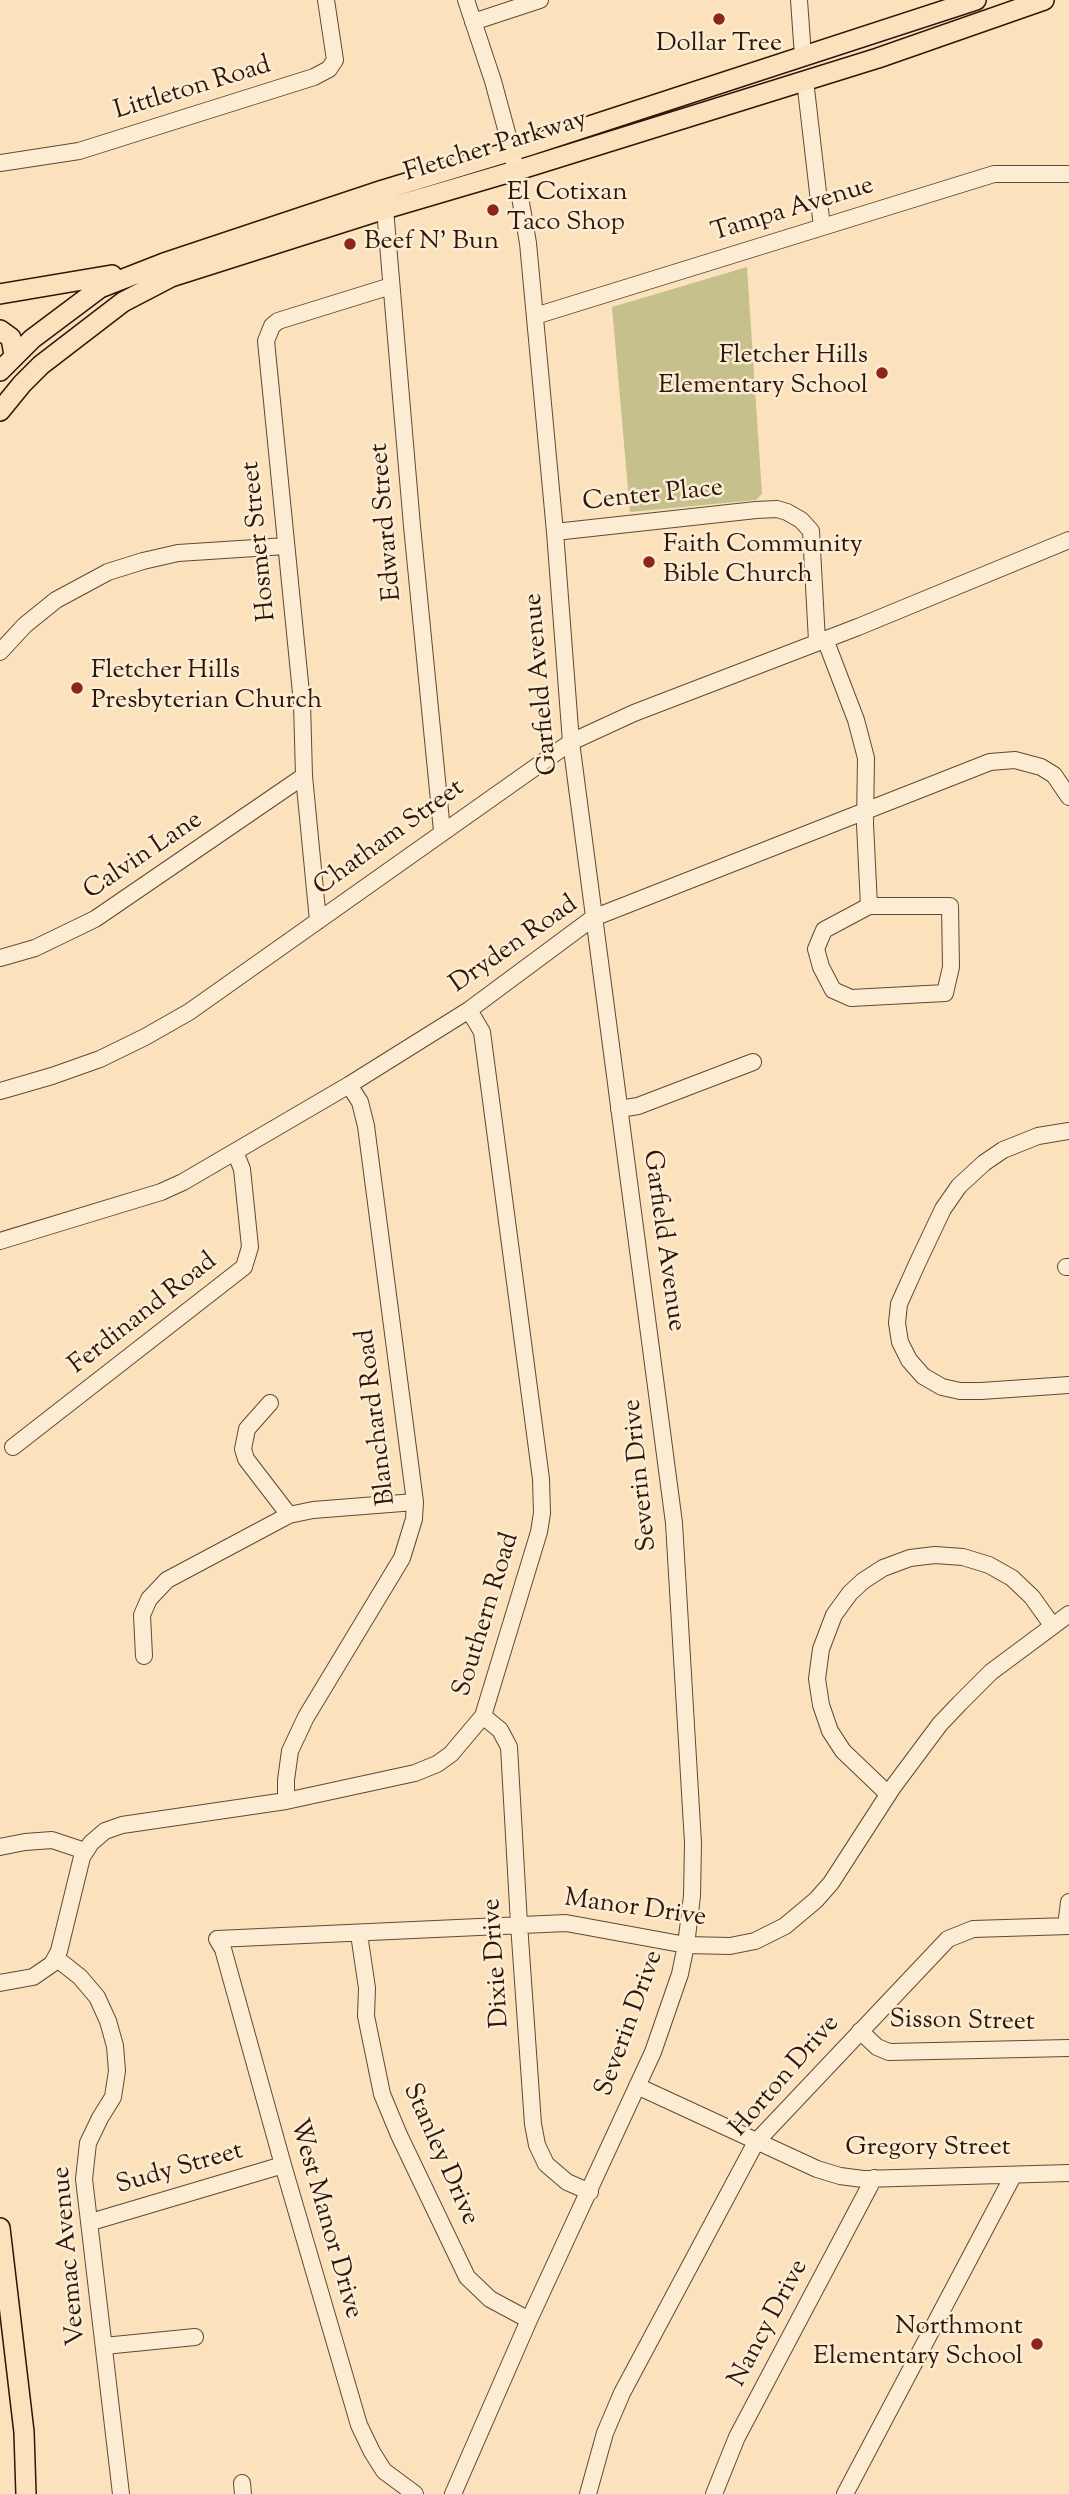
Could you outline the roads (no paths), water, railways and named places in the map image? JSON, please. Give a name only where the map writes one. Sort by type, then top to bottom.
[{"type":"main road","name":"Fletcher Parkway","points":[[0,371],[7,354],[100,288],[164,263],[976,0]]},
{"type":"main road","name":"Fletcher Parkway","points":[[0,411],[31,373],[123,302],[171,277],[774,90],[1044,0]]},
{"type":"main road","points":[[805,80],[806,70],[839,44]]},
{"type":"main road","points":[[774,90],[795,74],[803,56]]},
{"type":"main road","points":[[385,209],[390,195],[420,184],[421,178]]},
{"type":"main road","points":[[0,294],[98,278],[164,263]]},
{"type":"main road","points":[[0,330],[11,338],[7,354],[31,373]]},
{"type":"main road","points":[[0,2228],[24,2432],[26,2494]]},
{"type":"street","name":"Littleton Road","points":[[0,163],[79,151],[314,77],[329,69],[335,60],[326,0]]},
{"type":"street","name":"Garfield Avenue","points":[[466,0],[493,81],[512,151],[528,243],[571,741],[655,1367]]},
{"type":"street","points":[[473,22],[540,0]]},
{"type":"street","points":[[799,0],[803,56]]},
{"type":"street","points":[[805,80],[821,227]]},
{"type":"street","name":"Tampa Avenue","points":[[535,316],[994,174],[1069,174]]},
{"type":"street","name":"Edward Street","points":[[385,209],[442,831]]},
{"type":"street","name":"Hosmer Street","points":[[318,921],[304,776],[302,703],[266,341],[272,326],[278,321],[391,286]]},
{"type":"street","name":"Center Place","points":[[555,532],[778,509],[801,520],[811,531],[821,640],[864,745],[867,771],[865,812],[869,906]]},
{"type":"street","name":"Chatham Street","points":[[0,1091],[76,1068],[145,1037],[189,1012],[571,741],[634,713],[1069,540]]},
{"type":"street","points":[[0,652],[25,625],[56,600],[108,572],[178,554],[286,546]]},
{"type":"street","name":"Dryden Road","points":[[0,1241],[161,1192],[235,1152],[469,1010],[593,918],[990,762],[1025,762],[1045,769],[1054,775],[1069,797]]},
{"type":"street","name":"Calvin Lane","points":[[0,958],[35,948],[95,919],[304,776]]},
{"type":"street","points":[[869,906],[950,906],[951,967],[945,993],[851,998],[833,989],[821,967],[816,949],[824,930],[869,906]]},
{"type":"street","name":"Southern Road","points":[[85,1851],[105,1832],[122,1825],[286,1801],[424,1770],[451,1754],[483,1716],[539,1532],[542,1513],[541,1479],[482,1032],[469,1010]]},
{"type":"street","points":[[619,1109],[638,1105],[752,1062]]},
{"type":"street","name":"Blanchard Road","points":[[286,1801],[290,1751],[306,1717],[402,1558],[414,1519],[415,1502],[366,1126],[360,1102],[349,1085]]},
{"type":"street","points":[[1069,1131],[1016,1143],[984,1163],[959,1186],[943,1209],[917,1264],[899,1304],[897,1323],[900,1342],[909,1360],[923,1376],[942,1387],[960,1391],[981,1391],[1069,1385]]},
{"type":"street","name":"Ferdinand Road","points":[[13,1447],[244,1268],[250,1247],[242,1169],[235,1152]]},
{"type":"street","name":"Severin Drive","points":[[453,2494],[528,2320],[590,2192],[637,2086],[662,2026],[680,1974],[686,1945],[692,1896],[693,1843],[674,1523],[655,1367]]},
{"type":"street","points":[[270,1403],[247,1429],[243,1448],[246,1459],[289,1516]]},
{"type":"street","points":[[145,1656],[142,1615],[149,1599],[160,1585],[289,1516],[313,1510],[415,1502]]},
{"type":"street","points":[[888,1794],[854,1763],[837,1742],[825,1718],[818,1692],[818,1665],[823,1639],[834,1615],[850,1593],[883,1569],[910,1558],[935,1555],[963,1557],[989,1565],[1012,1578],[1032,1597],[1052,1626]]},
{"type":"street","name":"Manor Drive","points":[[217,1939],[566,1923],[686,1945],[730,1946],[755,1941],[786,1926],[816,1900],[837,1875],[888,1794],[940,1724],[960,1703],[991,1672],[1069,1614]]},
{"type":"street","name":"Dixie Drive","points":[[483,1716],[500,1730],[509,1747],[533,2124],[537,2145],[546,2164],[567,2182],[590,2192]]},
{"type":"street","points":[[0,1847],[52,1840],[85,1851],[79,1865],[56,1958],[40,1974],[0,1983]]},
{"type":"street","points":[[1067,1926],[1069,1902]]},
{"type":"street","name":"Horton Drive","points":[[588,2494],[605,2433],[622,2393],[756,2142],[948,1939],[973,1929],[1067,1926]]},
{"type":"street","name":"Stanley Drive","points":[[359,1934],[367,1988],[366,2016],[382,2094],[399,2135],[467,2277],[490,2299],[528,2320]]},
{"type":"street","name":"West Manor Drive","points":[[217,1939],[223,1950],[359,2426],[384,2471],[415,2494]]},
{"type":"street","name":"Veemac Avenue","points":[[56,1958],[80,1977],[97,1997],[115,2046],[117,2071],[113,2097],[93,2130],[86,2155],[84,2179],[121,2494]]},
{"type":"street","name":"Sisson Street","points":[[860,2031],[877,2047],[888,2052],[1069,2048]]},
{"type":"street","name":"Gregory Street","points":[[637,2086],[828,2173],[852,2178],[1069,2173]]},
{"type":"street","name":"Sudy Street","points":[[90,2222],[283,2165]]},
{"type":"street","points":[[845,2494],[1013,2176]]},
{"type":"street","name":"Nancy Drive","points":[[714,2494],[737,2437],[874,2178]]},
{"type":"street","points":[[104,2346],[195,2337]]},
{"type":"place","name":"Dollar Tree","points":[[719,19]]},
{"type":"place","name":"El Cotixan Taco Shop","points":[[493,210]]},
{"type":"place","name":"Beef N' Bun","points":[[350,244]]},
{"type":"place","name":"Fletcher Hills Elementary School","points":[[882,373]]},
{"type":"place","name":"Faith Community Bible Church","points":[[649,562]]},
{"type":"place","name":"Fletcher Hills Presbyterian Church","points":[[77,688]]},
{"type":"place","name":"Northmont Elementary School","points":[[1037,2344]]}]
